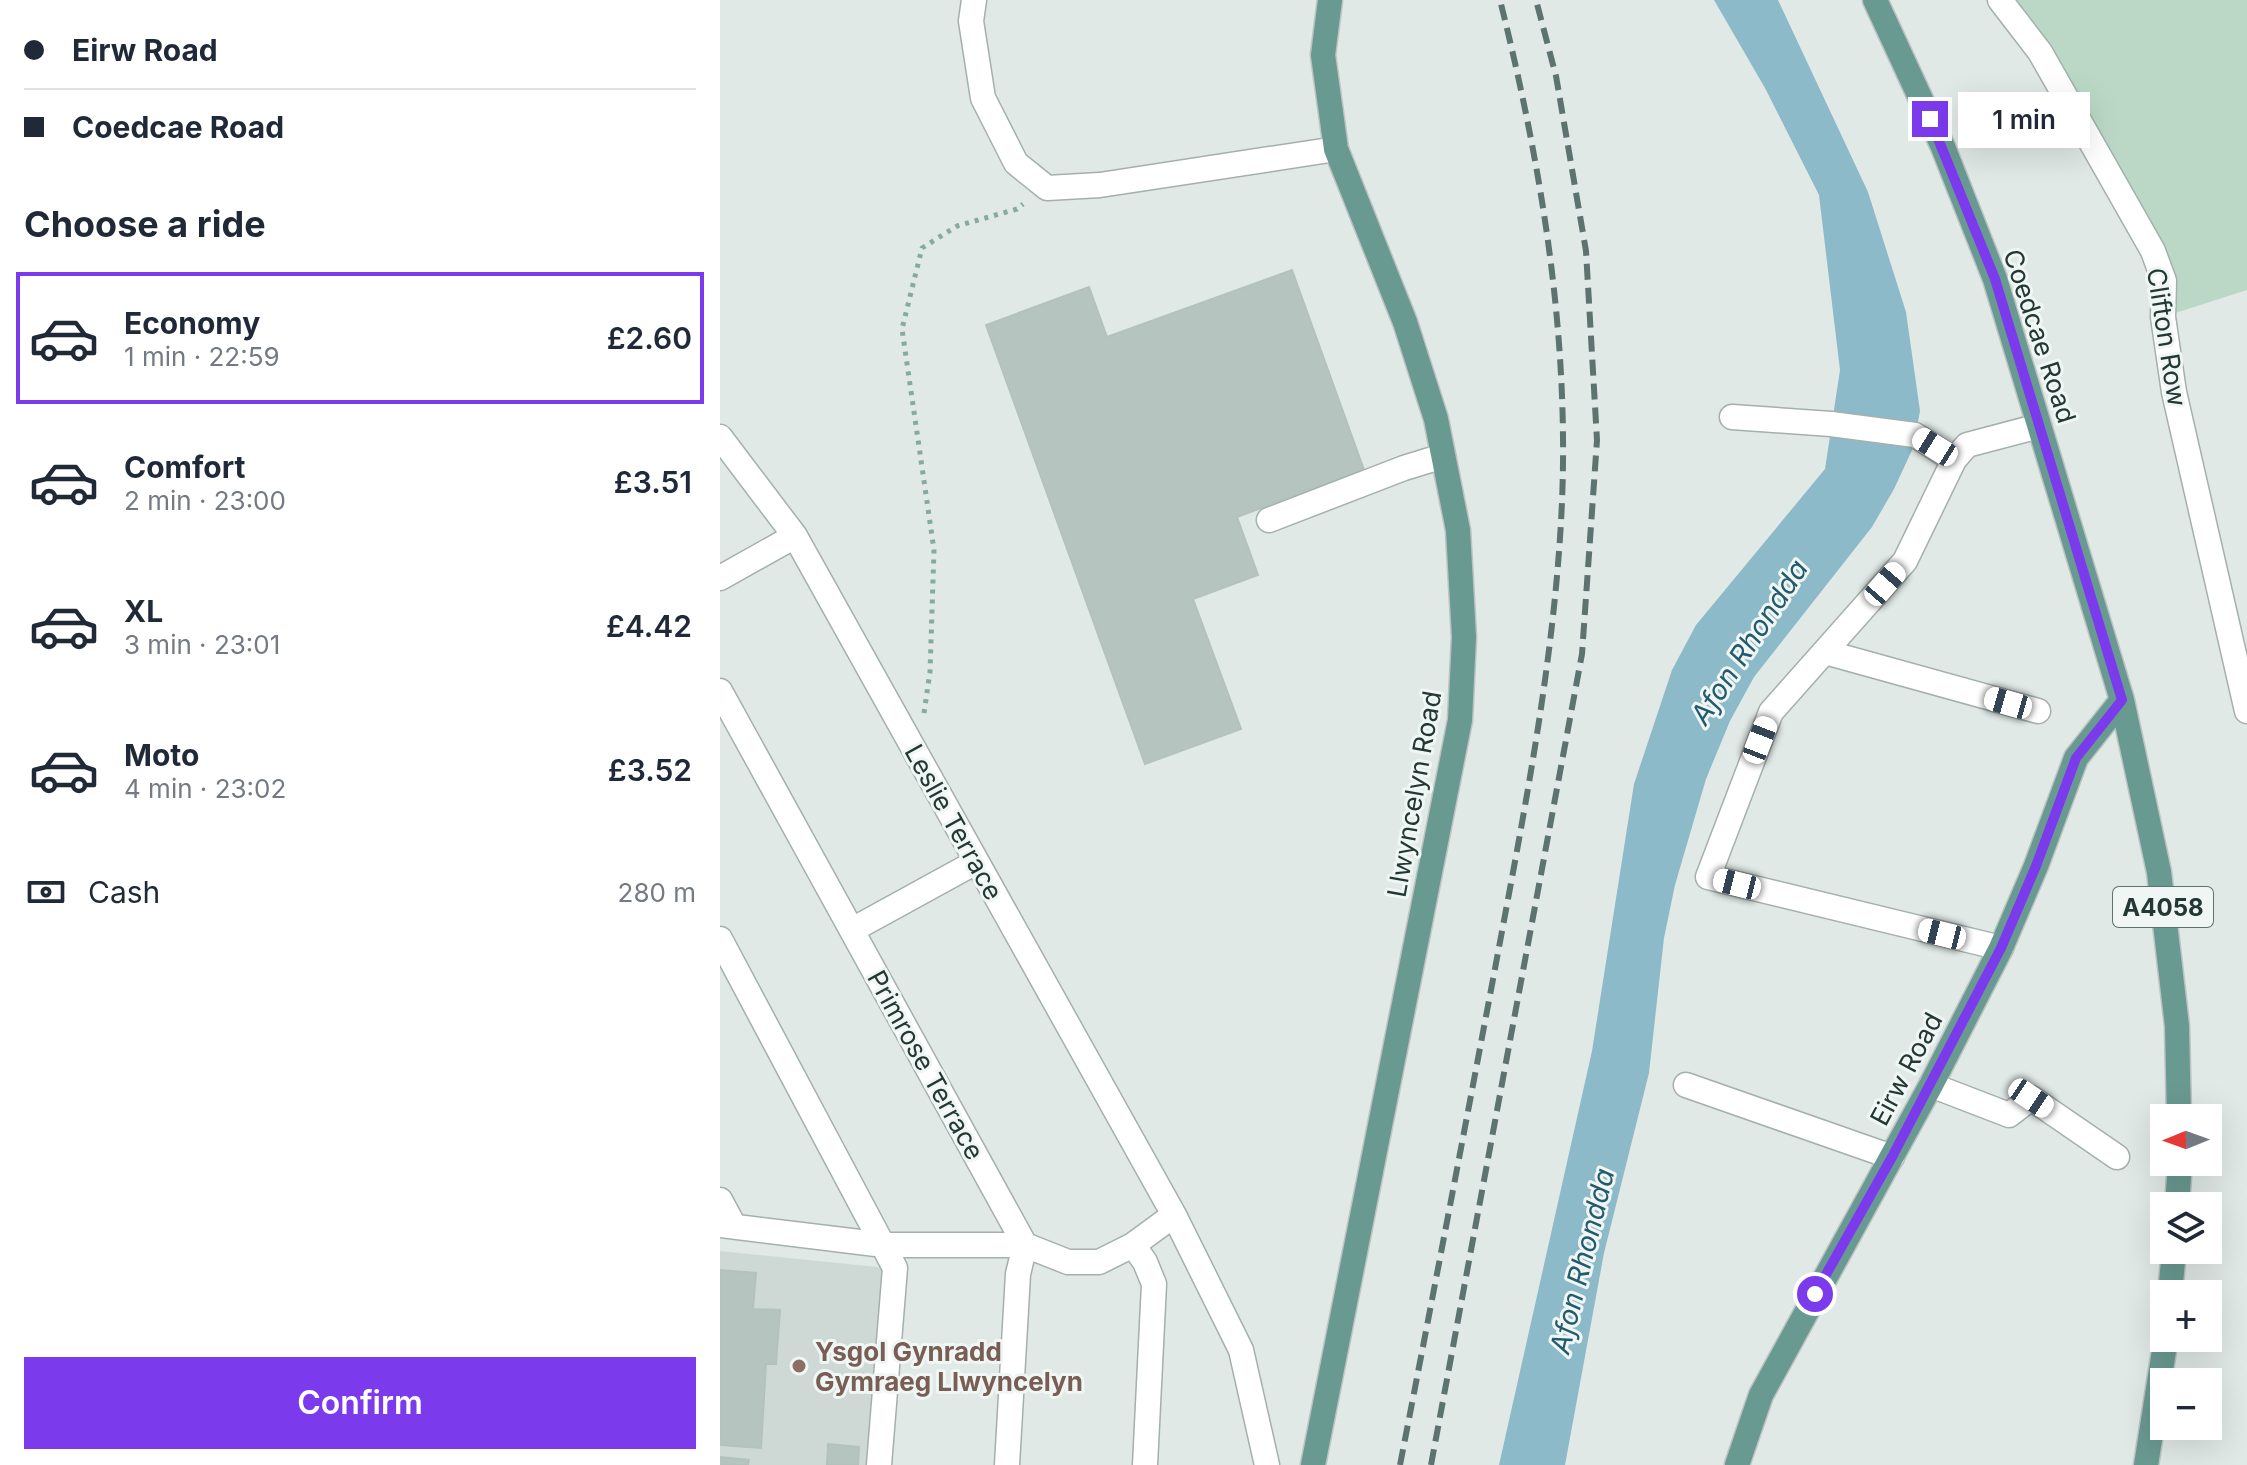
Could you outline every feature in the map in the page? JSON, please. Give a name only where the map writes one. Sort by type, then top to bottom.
[{"type":"main road","name":"Llwyncelyn Road","points":[[1313,1465],[1460,720],[1464,637],[1459,545],[1436,419],[1405,322],[1336,149],[1323,55],[1330,0]]},
{"type":"main road","name":"Coedcae Road","points":[[1875,0],[1943,147],[1989,264],[2122,700]]},
{"type":"main road","name":"Eirw Road","points":[[1737,1465],[1761,1395],[1931,1085],[2001,948],[2036,866],[2076,758],[2122,700]]},
{"type":"main road","name":"A4058","points":[[2122,700],[2159,872],[2177,1026],[2179,1104]]},
{"type":"main road","points":[[2146,1465],[2164,1352]]},
{"type":"street","points":[[974,0],[971,21],[983,98],[1016,163],[1047,188],[1100,185],[1336,149]]},
{"type":"street","name":"Clifton Row","points":[[2000,0],[2040,52],[2153,251],[2164,281],[2163,317],[2174,392],[2247,711]]},
{"type":"street","points":[[1732,417],[1831,424],[1915,435],[1954,460]]},
{"type":"street","points":[[2001,948],[1708,877],[1771,712],[1905,561],[1954,460],[1967,445],[2039,426]]},
{"type":"street","name":"Leslie Terrace","points":[[720,437],[795,536],[1174,1215],[1241,1350],[1267,1465]]},
{"type":"street","points":[[1269,520],[1443,456]]},
{"type":"street","points":[[720,578],[795,536]]},
{"type":"street","points":[[1825,652],[2038,711]]},
{"type":"street","name":"Primrose Terrace","points":[[720,691],[1025,1245]]},
{"type":"street","points":[[852,930],[976,862]]},
{"type":"street","points":[[720,939],[895,1268],[879,1465]]},
{"type":"street","points":[[1686,1085],[1892,1157]]},
{"type":"street","points":[[1931,1085],[2009,1115],[2031,1098],[2117,1157]]},
{"type":"street","points":[[720,1200],[727,1225],[884,1245],[1025,1245],[1068,1262],[1099,1262],[1133,1245],[1174,1215]]},
{"type":"street","points":[[1007,1465],[1018,1274],[1025,1245]]},
{"type":"street","points":[[1133,1245],[1145,1262],[1154,1284],[1145,1465]]},
{"type":"path","points":[[918,758],[930,672],[934,550],[902,329],[922,248],[957,226],[1017,209],[1047,188]]},
{"type":"shaded area","name":"Ysgol Gynradd Gymraeg Llwyncelyn","points":[[720,1251],[887,1268],[869,1465],[720,1465]]},
{"type":"green space","points":[[2000,0],[2247,0],[2247,290],[2163,317],[2163,281]]},
{"type":"water","name":"Afon Rhondda","points":[[1714,0],[1778,0],[1868,192],[1906,312],[1920,411],[1913,448],[1872,527],[1754,677],[1730,721],[1706,779],[1675,885],[1664,938],[1649,1073],[1604,1253],[1565,1465],[1499,1465],[1592,1051],[1634,784],[1672,670],[1696,625],[1825,469],[1840,370],[1819,195],[1765,88]]},
{"type":"building","points":[[1292,270],[1364,470],[1237,517],[1258,575],[1193,599],[1241,729],[1145,764],[986,325],[1089,287],[1107,337]]},
{"type":"building","points":[[720,1270],[756,1273],[753,1309],[780,1310],[776,1364],[766,1364],[761,1448],[720,1445]]},
{"type":"building","points":[[828,1444],[859,1447],[858,1465],[827,1465]]},
{"type":"building","points":[[720,1457],[749,1460],[748,1465],[720,1465]]},
{"type":"railway","points":[[1400,1465],[1526,798],[1545,680],[1558,561],[1563,438],[1556,312],[1528,124],[1500,0]]},
{"type":"railway","points":[[1431,1465],[1582,654],[1597,440],[1586,251],[1556,76],[1536,0]]},
{"type":"place","name":"Ysgol Gynradd Gymraeg Llwyncelyn","points":[[799,1366]]},
{"type":"route","points":[[1815,1294],[1931,1085],[2001,948],[2036,866],[2076,758],[2122,700],[1995,279],[1930,119]]}]
